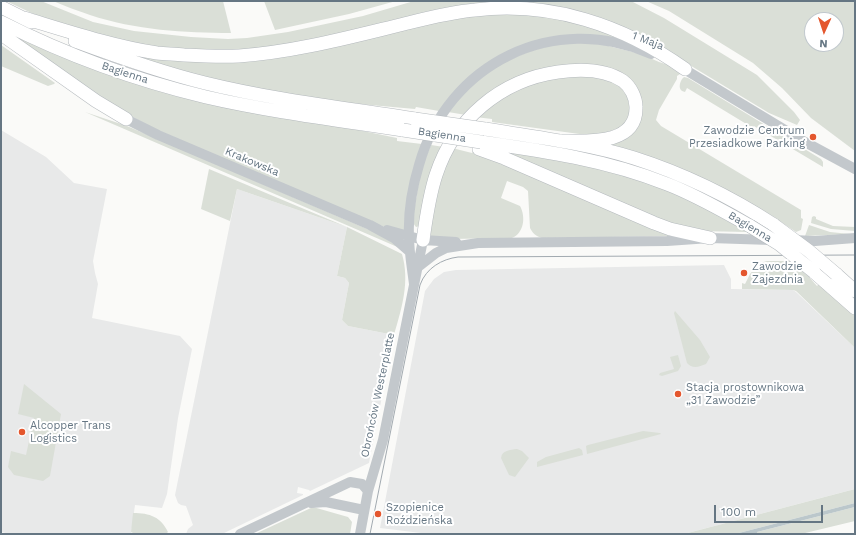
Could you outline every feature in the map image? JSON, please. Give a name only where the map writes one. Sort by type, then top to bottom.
[{"type":"main road","name":"Bagienna","points":[[1,7],[71,39],[130,61],[205,83],[275,97],[561,141],[612,152],[672,171],[720,194],[774,225],[809,251],[855,291]]},
{"type":"main road","points":[[24,18],[101,40],[157,53],[238,56],[277,52],[319,44],[440,16],[475,10],[527,8],[561,13],[607,26],[663,54],[685,69]]},
{"type":"main road","name":"Bagienna","points":[[1,22],[56,47],[118,72],[174,88],[254,107],[403,130],[437,130],[480,145],[567,155],[607,164],[640,174],[692,195],[750,226],[779,244],[855,308]]},
{"type":"main road","points":[[1,34],[96,101],[126,119]]},
{"type":"main road","points":[[423,240],[435,176],[442,158],[458,131],[476,110],[488,100],[529,78],[561,72],[592,71],[610,75],[624,82],[635,98],[636,108],[635,117],[630,126],[624,132],[615,137],[606,139],[561,141]]},
{"type":"main road","points":[[480,145],[504,158],[654,223],[670,229],[710,238]]},
{"type":"street","name":"1 Maja","points":[[437,130],[455,96],[481,72],[496,62],[514,53],[545,43],[573,39],[608,41],[633,46],[685,69],[805,142],[855,169]]},
{"type":"street","name":"Krakowska","points":[[126,119],[166,138],[370,225],[394,238],[410,252]]},
{"type":"street","name":"Obrońców Westerplatte","points":[[414,284],[408,236],[409,213],[412,193],[422,154],[437,130]]},
{"type":"street","name":"Krakowska","points":[[370,225],[423,240],[478,243]]},
{"type":"street","points":[[418,267],[436,253],[446,248],[478,243],[668,241],[710,238],[815,240],[855,238]]},
{"type":"street","name":"Obrońców Westerplatte","points":[[360,534],[368,491],[383,440],[423,240]]},
{"type":"street","points":[[240,534],[374,471]]},
{"type":"street","points":[[350,482],[362,484],[368,491]]},
{"type":"street","points":[[305,503],[326,502],[364,510]]},
{"type":"shaded area","points":[[6,1],[41,1],[93,22],[134,31],[228,39],[247,38],[288,32],[363,16],[414,1],[631,1],[664,18],[757,75],[800,120],[797,125],[769,113],[673,55],[537,5],[290,45],[221,52],[135,45],[40,17]]},
{"type":"shaded area","points":[[53,1],[223,1],[231,33],[160,30],[125,24],[90,15]]},
{"type":"shaded area","points":[[264,1],[396,1],[349,14],[275,30]]},
{"type":"shaded area","points":[[646,1],[855,1],[855,151],[811,118],[782,88],[753,63],[669,11]]},
{"type":"shaded area","points":[[480,14],[544,14],[618,35],[616,38],[590,35],[564,36],[540,40],[516,48],[494,59],[474,73],[455,90],[439,111],[416,107],[415,109],[326,101],[215,81],[116,51],[191,61],[412,27]]},
{"type":"shaded area","points":[[3,31],[64,55],[329,124],[397,138],[397,141],[422,144],[412,174],[405,232],[387,228],[369,221],[155,129],[111,105]]},
{"type":"shaded area","points":[[585,43],[600,44],[641,54],[678,68],[683,72],[677,76],[677,79],[659,110],[656,120],[661,126],[801,210],[801,218],[803,219],[801,230],[796,232],[736,195],[608,146],[628,134],[634,87],[565,67],[466,115],[448,112],[458,99],[483,76],[512,59],[544,47]]},
{"type":"shaded area","points":[[1,45],[55,83],[48,86],[1,66]]},
{"type":"shaded area","points":[[586,74],[620,83],[633,107],[624,127],[594,136],[492,122],[492,119],[475,117],[481,110],[534,81]]},
{"type":"shaded area","points":[[684,77],[821,159],[823,162],[823,167],[754,126],[753,128],[687,88],[685,92],[681,90],[680,85]]},
{"type":"shaded area","points":[[85,112],[127,126],[393,240],[402,249]]},
{"type":"shaded area","points":[[1,130],[46,157],[74,183],[107,189],[93,261],[98,284],[92,318],[180,336],[192,349],[178,418],[167,494],[162,508],[135,505],[131,534],[10,534],[1,532]]},
{"type":"shaded area","points":[[431,145],[444,147],[420,226],[416,227],[413,223],[413,218],[418,190],[424,163]]},
{"type":"shaded area","points":[[452,148],[472,153],[473,151],[678,236],[542,238],[532,232],[530,228],[528,191],[523,187],[507,181],[501,198],[520,206],[523,215],[523,224],[516,236],[512,238],[450,239],[428,237],[435,190]]},
{"type":"shaded area","points":[[500,149],[569,161],[649,183],[706,208],[747,232],[699,231],[668,224]]},
{"type":"shaded area","points":[[209,169],[347,227],[237,189],[230,221],[201,209]]},
{"type":"shaded area","points":[[237,189],[347,227],[337,276],[345,278],[349,283],[342,320],[348,326],[394,335],[369,463],[310,491],[298,487],[297,493],[303,495],[222,534],[186,534],[188,529],[193,525],[186,506],[178,503],[175,495]]},
{"type":"shaded area","points":[[814,216],[816,219],[833,226],[855,227],[855,231],[831,229],[811,223],[812,217]]},
{"type":"shaded area","points":[[809,225],[830,232],[850,234],[805,236]]},
{"type":"shaded area","points":[[347,227],[402,254],[405,285],[394,335],[348,326],[342,320],[349,283],[345,278],[337,276]]},
{"type":"shaded area","points":[[767,261],[790,261],[817,286],[820,283],[855,314],[855,348],[796,291],[742,289],[742,283],[745,284],[755,268],[754,266]]},
{"type":"shaded area","points":[[724,265],[731,279],[731,289],[793,290],[855,348],[855,489],[684,534],[421,534],[380,528],[425,291],[434,279],[444,272],[456,270]]},
{"type":"shaded area","points":[[675,311],[700,340],[710,357],[706,364],[696,367],[687,363],[674,313]]},
{"type":"shaded area","points":[[678,355],[681,366],[678,371],[662,376],[659,375],[660,373],[674,369],[670,357]]},
{"type":"shaded area","points":[[24,384],[61,414],[50,476],[43,481],[14,475],[8,467],[11,451],[26,455],[34,418],[18,414]]},
{"type":"shaded area","points":[[643,431],[661,434],[587,454],[586,446],[588,445]]},
{"type":"shaded area","points":[[579,448],[582,450],[583,455],[537,467],[537,462],[546,457]]},
{"type":"shaded area","points":[[517,449],[522,451],[529,458],[515,477],[509,475],[501,458],[503,453],[509,450]]},
{"type":"shaded area","points":[[855,489],[855,503],[735,534],[684,534]]},
{"type":"shaded area","points":[[855,503],[855,507],[757,532],[757,534],[735,534]]},
{"type":"shaded area","points":[[313,507],[348,517],[352,522],[350,534],[255,534]]},
{"type":"shaded area","points":[[855,507],[855,521],[801,534],[757,534],[757,532]]},
{"type":"shaded area","points":[[133,513],[150,515],[158,519],[168,532],[166,534],[135,534],[131,532]]},
{"type":"tram line","points":[[370,534],[420,285],[426,274],[435,265],[458,257],[855,255]]},
{"type":"place","name":"Zawodzie Centrum Przesiadkowe Parking","points":[[813,137]]},
{"type":"place","name":"Zawodzie Zajezdnia","points":[[744,273]]},
{"type":"place","name":"Stacja prostownikowa „31 Zawodzie”","points":[[678,394]]},
{"type":"place","name":"Alcopper Trans Logistics","points":[[22,432]]},
{"type":"place","name":"Szopienice Roździeńska","points":[[378,514]]}]
